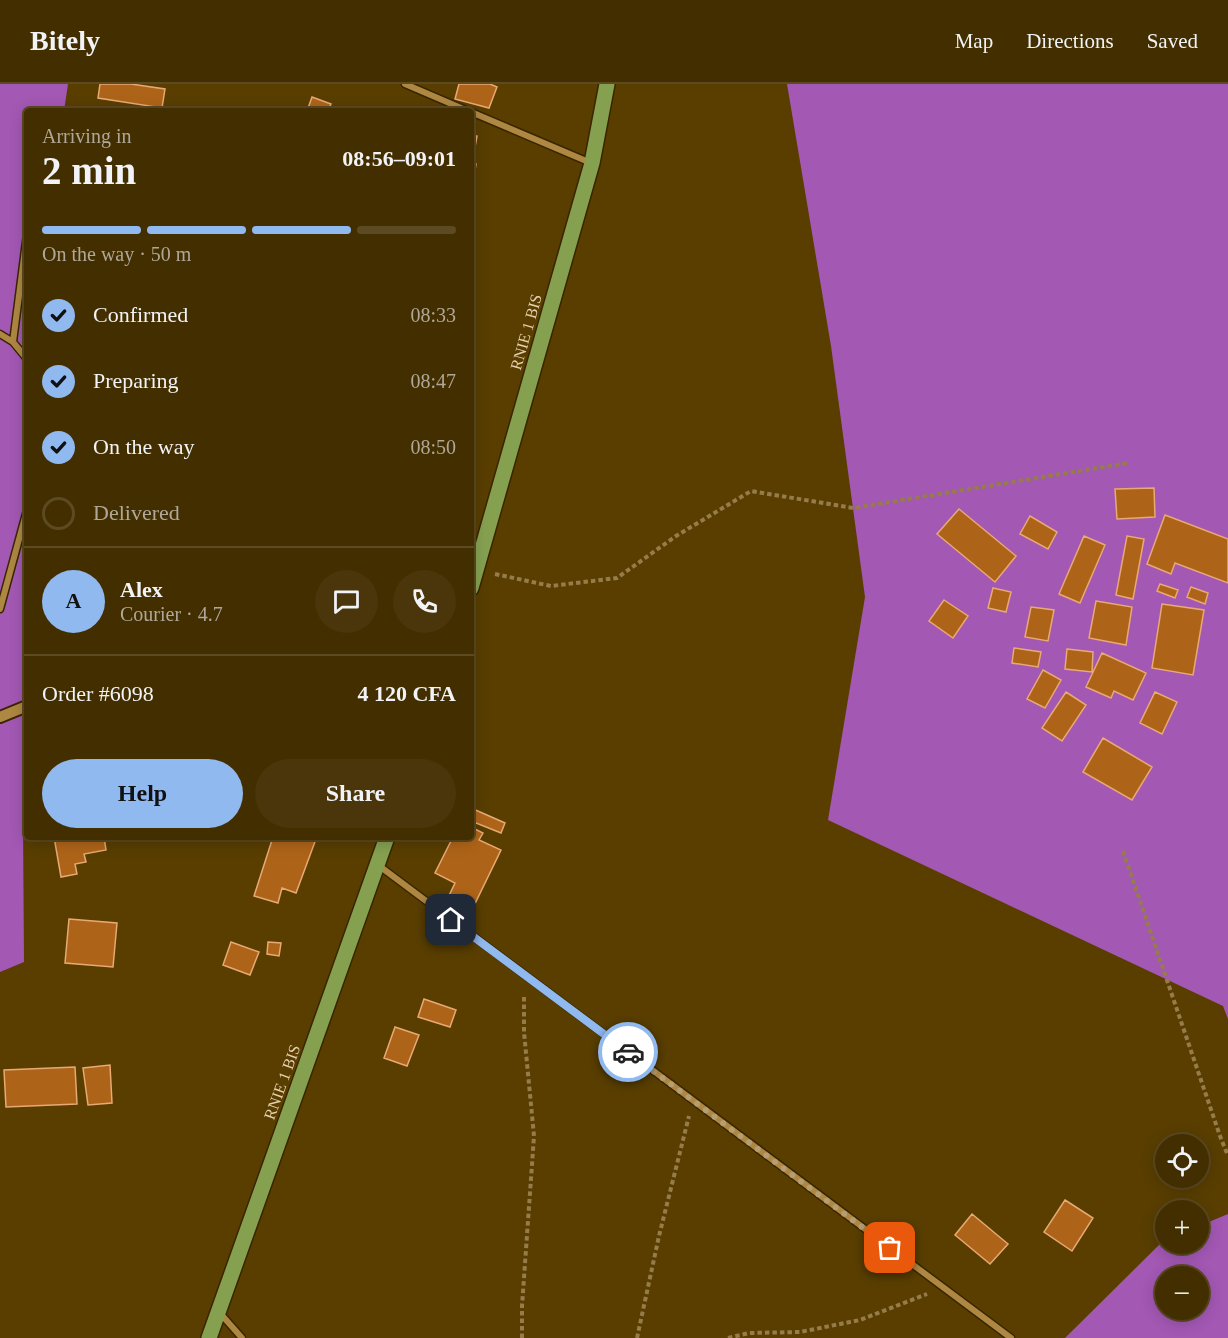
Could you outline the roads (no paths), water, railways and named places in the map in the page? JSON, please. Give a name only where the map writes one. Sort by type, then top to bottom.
[{"type":"main road","name":"RNIE 1 BIS","points":[[474,571],[592,163],[607,84]]},
{"type":"main road","name":"RNIE 1 BIS","points":[[209,1338],[386,840]]},
{"type":"street","points":[[405,84],[461,108]]},
{"type":"street","points":[[474,114],[592,163]]},
{"type":"street","points":[[13,342],[24,257]]},
{"type":"street","points":[[0,334],[13,342],[24,355]]},
{"type":"street","points":[[0,609],[24,521]]},
{"type":"street","points":[[0,717],[24,707]]},
{"type":"street","points":[[378,865],[1011,1338]]},
{"type":"street","points":[[219,1311],[242,1338]]}]
